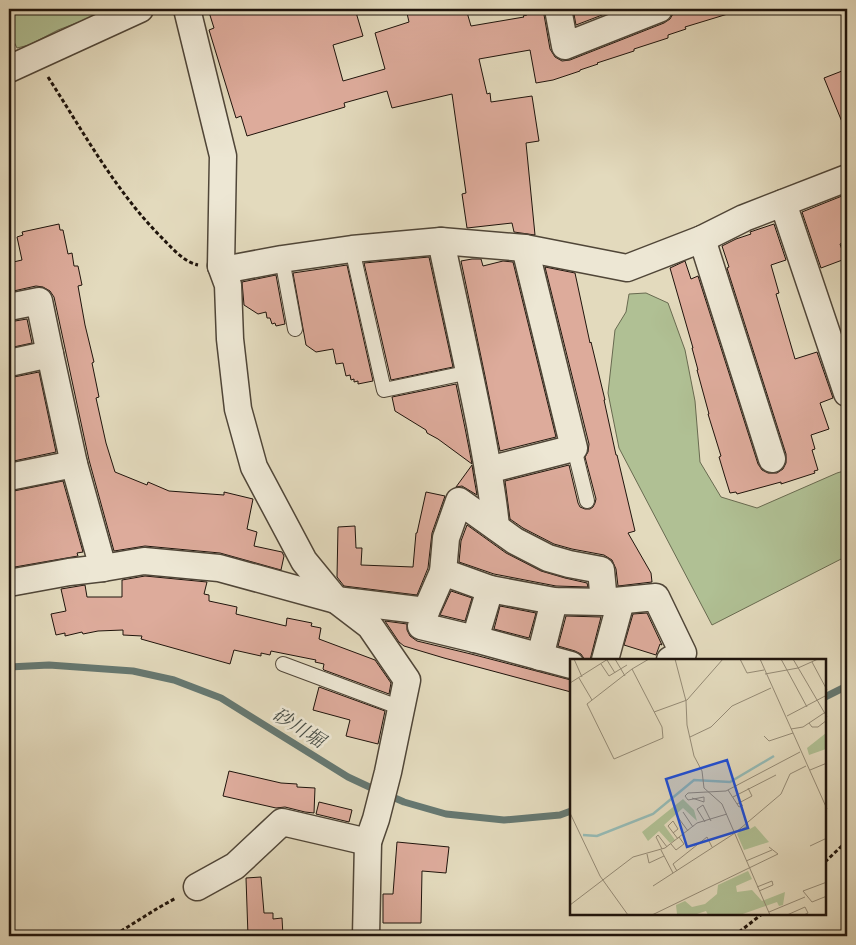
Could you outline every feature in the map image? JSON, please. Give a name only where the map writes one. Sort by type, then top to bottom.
[{"type":"street","points":[[9,70],[35,56],[140,9]]},
{"type":"street","points":[[187,9],[223,156],[221,266],[228,285],[230,339],[238,409],[254,467],[304,561],[336,600],[370,626],[407,680],[388,772],[372,831],[366,936]]},
{"type":"street","points":[[558,9],[565,46],[623,16],[659,9]]},
{"type":"street","points":[[221,266],[234,268],[352,249],[441,242],[525,248],[627,268],[702,238],[744,218],[847,178]]},
{"type":"street","points":[[783,203],[847,393]]},
{"type":"street","points":[[702,238],[772,459]]},
{"type":"street","points":[[441,242],[470,372],[488,470],[496,527]]},
{"type":"street","points":[[488,470],[574,448],[525,248]]},
{"type":"street","points":[[9,307],[40,301],[74,464],[103,568]]},
{"type":"street","points":[[9,363],[50,354]]},
{"type":"street","points":[[9,477],[74,464]]},
{"type":"street","points":[[570,665],[421,626],[443,572],[446,538],[459,501],[515,542],[548,558],[601,570],[612,601],[605,659]]},
{"type":"street","points":[[9,583],[144,561],[218,568],[336,600],[426,611]]},
{"type":"street","points":[[443,572],[490,589],[554,601],[612,601],[656,597],[684,653],[672,659]]},
{"type":"street","points":[[475,639],[490,589]]},
{"type":"street","points":[[540,657],[554,601]]},
{"type":"street","points":[[197,887],[235,866],[282,822],[372,831]]},
{"type":"lane","points":[[352,249],[384,390],[470,372]]},
{"type":"lane","points":[[282,259],[295,329]]},
{"type":"lane","points":[[574,448],[587,501]]},
{"type":"lane","points":[[282,664],[401,708]]},
{"type":"path","points":[[35,56],[115,182],[147,223],[189,263],[206,267],[221,266]]},
{"type":"path","points":[[826,861],[847,841]]},
{"type":"path","points":[[117,936],[158,908],[197,887]]},
{"type":"path","points":[[734,936],[761,915]]},
{"type":"green space","points":[[9,9],[113,9],[58,30],[29,45],[17,48],[9,32]]},
{"type":"green space","points":[[646,293],[668,303],[685,350],[695,401],[700,462],[721,497],[757,508],[847,470],[847,556],[712,625],[619,448],[608,393],[615,330],[626,312],[629,294]]},
{"type":"building","points":[[208,9],[355,9],[363,36],[333,45],[343,81],[385,69],[375,33],[409,22],[406,9],[466,9],[471,26],[524,17],[527,15],[526,9],[543,9],[550,49],[555,57],[562,61],[570,60],[664,23],[670,19],[674,12],[681,9],[730,9],[731,13],[685,27],[686,29],[668,35],[668,38],[553,80],[536,83],[530,50],[479,59],[487,94],[490,93],[491,102],[532,96],[539,141],[526,143],[535,235],[514,232],[512,223],[467,228],[462,194],[466,193],[452,94],[392,108],[387,91],[344,103],[345,107],[247,136],[241,116],[236,118],[209,30],[214,28]]},
{"type":"building","points":[[573,9],[609,9],[610,12],[576,25]]},
{"type":"building","points":[[842,71],[847,84],[847,134],[824,78]]},
{"type":"building","points":[[847,194],[847,241],[840,244],[845,259],[821,268],[802,212]]},
{"type":"building","points":[[59,224],[60,230],[63,230],[68,254],[72,253],[74,266],[78,266],[82,285],[78,286],[94,362],[92,363],[99,397],[96,398],[106,443],[115,472],[147,485],[148,482],[169,491],[224,495],[224,492],[253,499],[247,529],[257,532],[254,546],[282,552],[284,556],[281,570],[220,553],[145,546],[114,551],[89,460],[54,297],[50,291],[36,286],[9,292],[9,263],[22,260],[17,237],[23,235],[22,232]]},
{"type":"building","points":[[774,224],[786,260],[771,265],[779,293],[776,294],[795,359],[817,352],[833,398],[820,403],[829,429],[811,435],[815,449],[812,450],[818,470],[814,471],[815,473],[781,484],[781,482],[737,494],[736,492],[730,493],[708,414],[693,348],[670,268],[685,261],[691,279],[698,276],[758,464],[762,470],[768,473],[777,473],[783,469],[786,463],[786,454],[727,268],[729,267],[722,246],[751,234],[750,232]]},
{"type":"building","points":[[429,257],[453,367],[391,380],[364,263]]},
{"type":"building","points":[[481,259],[483,266],[503,261],[513,262],[556,437],[500,451],[461,261]]},
{"type":"building","points":[[347,265],[373,381],[358,384],[358,381],[354,382],[354,379],[351,380],[350,375],[346,376],[343,363],[336,364],[333,349],[316,352],[306,345],[293,273]]},
{"type":"building","points":[[545,267],[575,273],[635,531],[628,533],[651,573],[652,582],[618,586],[616,569],[612,560],[604,555],[554,544],[510,519],[505,481],[569,465],[580,507],[590,509],[593,507],[596,499],[585,457],[589,444]]},
{"type":"building","points":[[276,275],[285,324],[276,326],[275,323],[272,324],[270,318],[267,318],[266,312],[258,314],[244,305],[242,282]]},
{"type":"building","points":[[27,319],[32,343],[9,348],[9,322]]},
{"type":"building","points":[[39,372],[56,452],[9,462],[9,378]]},
{"type":"building","points":[[456,384],[472,464],[427,433],[426,430],[395,411],[392,397]]},
{"type":"building","points":[[472,465],[477,495],[462,486],[456,487]]},
{"type":"building","points":[[63,481],[83,552],[77,553],[78,556],[9,568],[9,492]]},
{"type":"building","points":[[426,492],[445,496],[432,533],[428,568],[417,595],[344,586],[337,577],[338,527],[355,526],[356,548],[362,548],[361,565],[413,567],[416,533]]},
{"type":"building","points":[[467,525],[506,553],[541,571],[587,583],[588,587],[556,586],[494,574],[459,562],[461,541]]},
{"type":"building","points":[[145,576],[207,582],[204,594],[209,595],[209,601],[237,607],[236,614],[286,626],[287,618],[312,623],[311,626],[321,628],[319,639],[375,660],[391,683],[389,694],[324,670],[324,664],[315,662],[316,660],[271,651],[270,655],[261,653],[261,656],[234,650],[230,664],[141,639],[142,636],[123,635],[123,630],[83,634],[82,632],[65,636],[65,633],[56,635],[51,614],[66,611],[61,589],[85,585],[87,597],[122,597],[122,580]]},
{"type":"building","points":[[451,591],[472,598],[465,621],[440,615]]},
{"type":"building","points":[[500,606],[536,613],[529,638],[494,629]]},
{"type":"building","points":[[647,613],[662,645],[660,644],[656,655],[624,645],[633,614]]},
{"type":"building","points":[[566,616],[601,617],[590,659],[584,659],[581,654],[575,651],[558,646]]},
{"type":"building","points":[[385,621],[407,624],[410,636],[417,641],[570,680],[570,692],[444,658],[404,646],[399,642]]},
{"type":"building","points":[[319,687],[385,711],[378,744],[346,736],[350,720],[313,710]]},
{"type":"building","points":[[229,771],[281,783],[297,784],[297,787],[315,788],[314,813],[285,807],[276,808],[223,796]]},
{"type":"building","points":[[319,802],[352,810],[349,822],[316,814]]},
{"type":"building","points":[[397,842],[449,847],[446,873],[422,871],[421,923],[383,923],[383,894],[393,894]]},
{"type":"building","points":[[261,877],[264,913],[273,913],[273,919],[282,918],[283,936],[248,936],[246,878]]},
{"type":"waterway","name":"砂川堀","points":[[9,667],[49,665],[133,671],[174,680],[221,698],[348,777],[378,791]]},
{"type":"waterway","name":"砂川堀","points":[[826,696],[847,686]]},
{"type":"waterway","name":"砂川堀","points":[[388,795],[404,802],[446,814],[504,820],[560,815],[570,811]]}]
